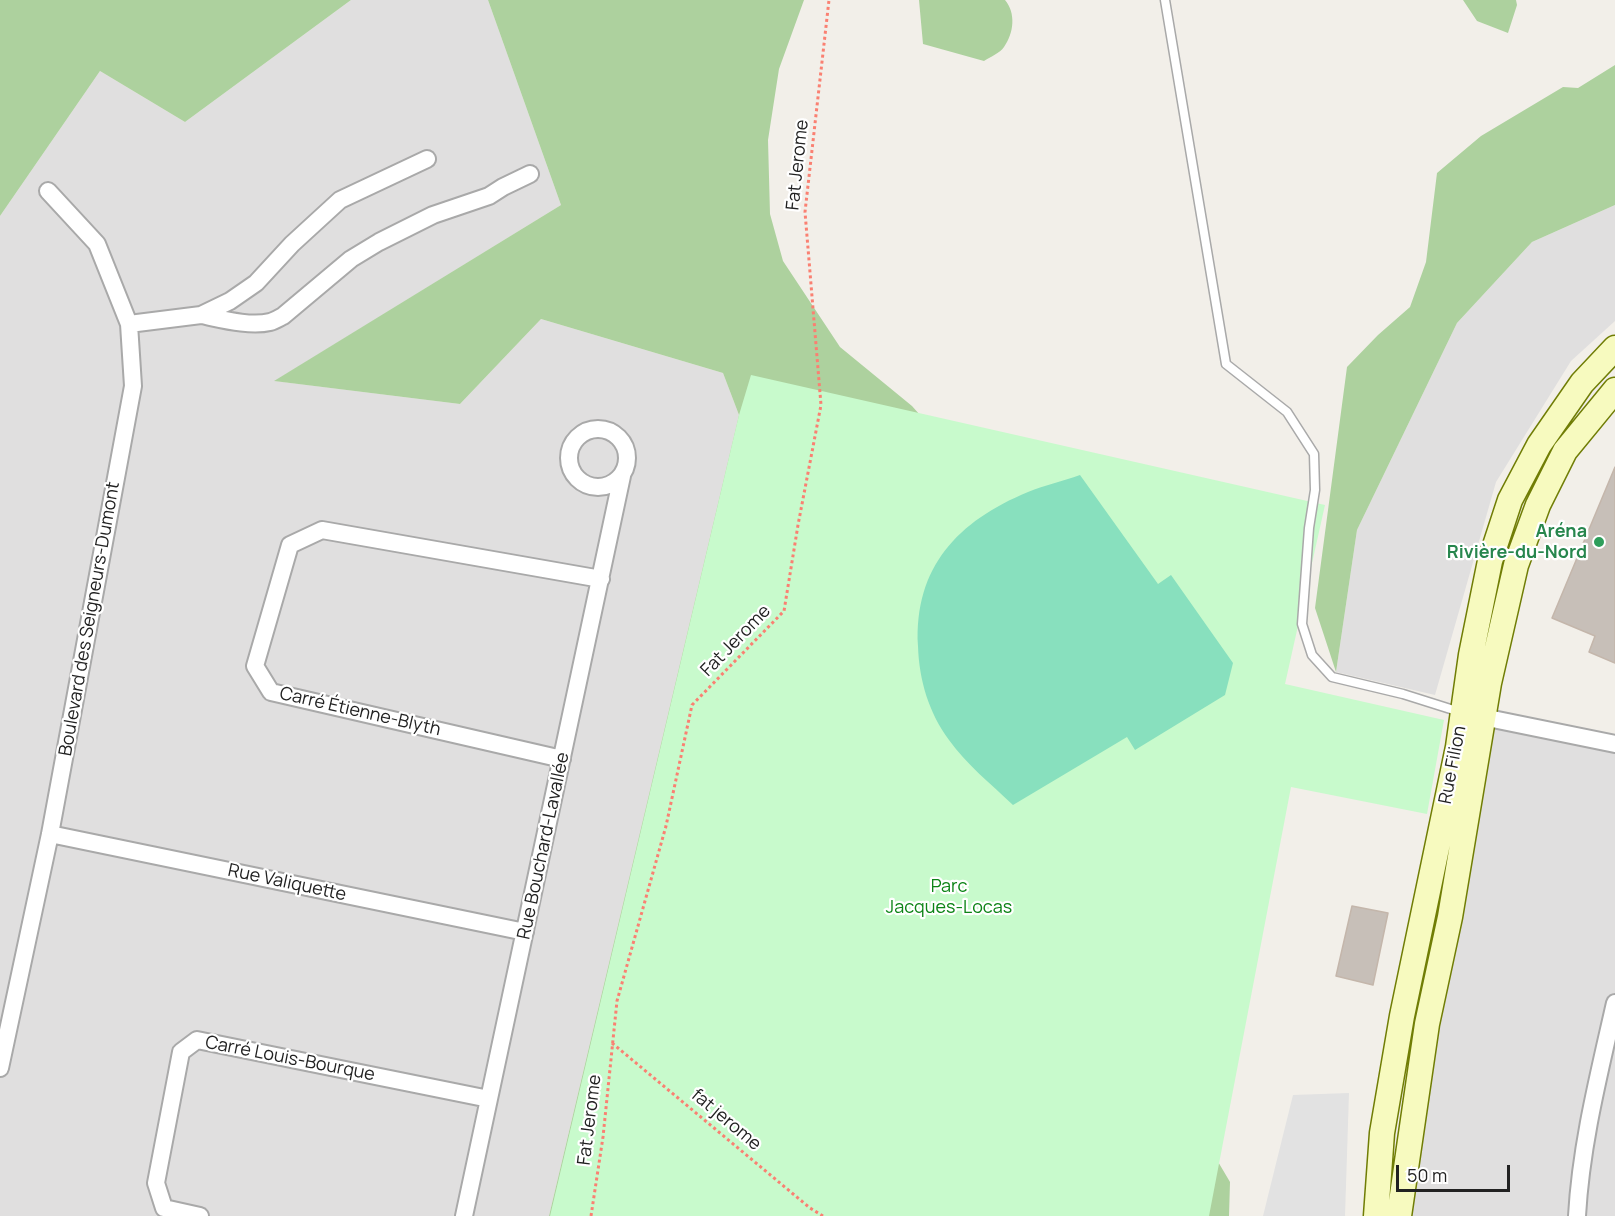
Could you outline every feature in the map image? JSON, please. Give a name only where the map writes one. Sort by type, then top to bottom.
[{"type":"street","points":[[129,324],[201,315],[230,301],[256,283],[292,244],[340,200],[427,159]]},
{"type":"street","points":[[201,315],[259,324],[272,322],[283,316],[351,259],[379,242],[433,215],[489,196],[530,174]]},
{"type":"street","name":"Boulevard des Seigneurs-Dumont","points":[[0,1068],[50,834],[133,386],[129,324],[97,244],[48,191]]},
{"type":"street","name":"Rue Filion","points":[[1399,1216],[1427,1024],[1450,917],[1474,716],[1470,655],[1490,561],[1510,500],[1539,444],[1582,382],[1615,348]]},
{"type":"street","name":"Rue Filion","points":[[1376,1216],[1382,1133],[1402,1016],[1474,716],[1489,683],[1516,565],[1538,505],[1565,452],[1615,390]]},
{"type":"street","name":"Rue Bouchard-Lavallée","points":[[464,1216],[622,476]]},
{"type":"street","name":"Carré Étienne-Blyth","points":[[562,759],[271,692],[255,666],[290,545],[322,530],[601,579]]},
{"type":"street","points":[[1474,716],[1615,744]]},
{"type":"street","name":"Rue Valiquette","points":[[50,834],[525,932]]},
{"type":"street","points":[[1577,1216],[1587,1130],[1615,1003]]},
{"type":"street","name":"Carré Louis-Bourque","points":[[200,1216],[164,1208],[156,1183],[181,1052],[197,1040],[489,1099]]},
{"type":"lane","points":[[1165,0],[1226,364],[1287,412],[1314,454],[1315,490],[1309,528],[1302,624],[1312,654],[1332,676],[1403,694],[1474,716]]},
{"type":"path","name":"Fat Jerome","points":[[591,1216],[603,1137],[617,1001],[666,826],[692,705],[784,611],[821,405],[805,212],[829,0]]},
{"type":"path","name":"fat jerome","points":[[612,1043],[810,1208],[823,1216]]},
{"type":"shaded area","points":[[351,0],[488,0],[561,205],[275,381],[460,404],[541,319],[723,373],[739,415],[549,1216],[0,1216],[0,216],[100,71],[185,122]]},
{"type":"shaded area","points":[[1615,205],[1615,321],[1571,361],[1496,482],[1435,695],[1336,672],[1357,530],[1457,323],[1532,242]]},
{"type":"shaded area","points":[[1491,724],[1615,748],[1615,1216],[1404,1216]]},
{"type":"shaded area","points":[[1349,1093],[1345,1216],[1263,1216],[1293,1095]]},
{"type":"green space","points":[[0,0],[351,0],[185,122],[100,71],[0,216]]},
{"type":"green space","name":"Parc Jacques-Locas","points":[[488,0],[804,0],[779,69],[768,140],[770,214],[783,261],[840,347],[912,406],[936,433],[1194,1121],[1230,1182],[1229,1216],[549,1216],[739,415],[723,373],[541,319],[460,404],[274,381],[561,205]]},
{"type":"green space","points":[[919,0],[1005,0],[1012,17],[1010,36],[1002,49],[984,61],[923,44]]},
{"type":"green space","points":[[1463,0],[1516,0],[1517,5],[1508,33],[1477,21]]},
{"type":"green space","points":[[1615,65],[1615,205],[1532,242],[1457,323],[1357,530],[1336,672],[1315,608],[1347,367],[1410,307],[1426,262],[1437,173],[1481,136],[1563,87],[1578,88]]},
{"type":"green space","name":"Parc Jacques-Locas","points":[[751,375],[1325,505],[1285,684],[1444,720],[1427,814],[1291,787],[1209,1216],[550,1216],[739,415]]},
{"type":"green space","points":[[1080,475],[1158,584],[1171,575],[1233,663],[1225,695],[1135,750],[1127,737],[1013,805],[956,749],[942,730],[926,696],[920,671],[918,646],[919,618],[924,593],[933,570],[945,550],[981,517],[1028,492]]},
{"type":"building","name":"Aréna Rivière-du-Nord","points":[[1615,467],[1615,663],[1589,652],[1595,636],[1552,618]]},
{"type":"building","points":[[1352,906],[1388,913],[1373,985],[1336,976]]},
{"type":"place","name":"Aréna Rivière-du-Nord","points":[[1599,542]]}]
